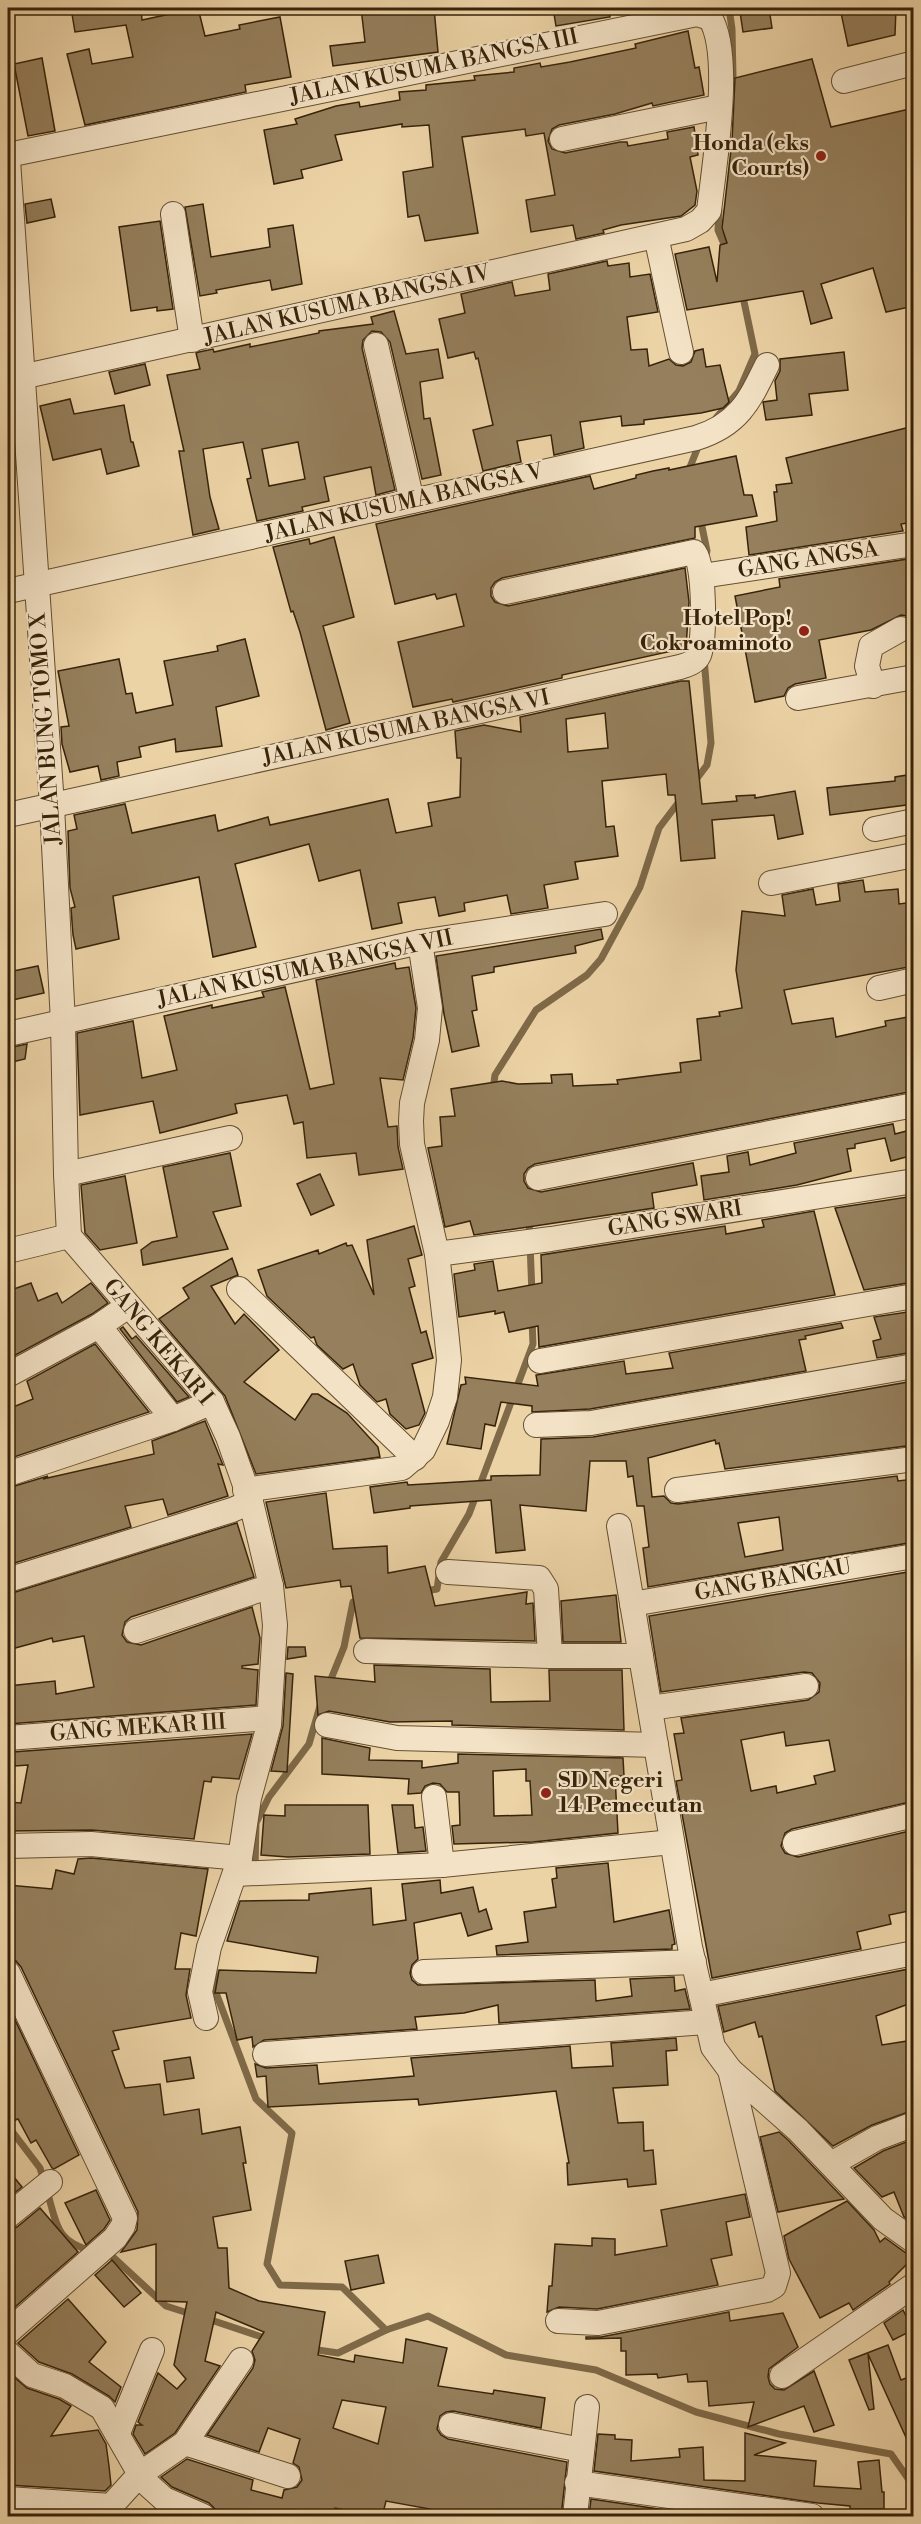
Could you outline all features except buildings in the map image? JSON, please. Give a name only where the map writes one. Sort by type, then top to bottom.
[{"type":"street","name":"JALAN KUSUMA BANGSA III","points":[[8,158],[697,14],[710,18],[715,26],[721,58],[719,107],[709,211],[700,221],[686,230]]},
{"type":"street","points":[[844,81],[914,63]]},
{"type":"street","points":[[562,139],[719,107]]},
{"type":"street","name":"JALAN BUNG TOMO X","points":[[8,158],[15,379],[36,585],[52,806],[63,1023],[69,1236]]},
{"type":"street","points":[[173,214],[192,340]]},
{"type":"street","name":"JALAN KUSUMA BANGSA IV","points":[[15,379],[686,230]]},
{"type":"street","points":[[656,236],[681,352]]},
{"type":"street","points":[[376,345],[412,501]]},
{"type":"street","name":"JALAN KUSUMA BANGSA V","points":[[8,591],[703,436],[740,414],[767,365]]},
{"type":"street","name":"GANG ANGSA","points":[[505,592],[694,552],[699,564],[914,544]]},
{"type":"street","name":"JALAN KUSUMA BANGSA VI","points":[[8,815],[692,663],[699,657],[702,641],[699,564]]},
{"type":"street","points":[[873,686],[867,666],[871,646],[901,629]]},
{"type":"street","points":[[798,698],[914,678]]},
{"type":"street","points":[[875,829],[914,821]]},
{"type":"street","points":[[771,883],[914,855]]},
{"type":"street","name":"JALAN KUSUMA BANGSA VII","points":[[8,1034],[420,942],[605,914]]},
{"type":"street","points":[[8,1580],[232,1510],[248,1496],[402,1468],[423,1450],[437,1421],[445,1397],[449,1360],[437,1254],[411,1132],[412,1103],[427,1040],[430,1008],[420,942]]},
{"type":"street","points":[[879,988],[914,980]]},
{"type":"street","points":[[538,1178],[914,1105]]},
{"type":"street","points":[[66,1174],[230,1138]]},
{"type":"street","name":"GANG SWARI","points":[[437,1254],[551,1239],[914,1181]]},
{"type":"street","points":[[8,1251],[69,1236]]},
{"type":"street","name":"GANG KEKAR I","points":[[69,1236],[212,1402],[228,1437],[248,1496],[270,1586],[275,1625],[267,1737],[249,1798],[247,1869],[209,1947],[200,1987],[200,1997],[206,2018]]},
{"type":"street","points":[[239,1289],[415,1458]]},
{"type":"street","points":[[540,1361],[914,1296]]},
{"type":"street","points":[[8,1375],[99,1326],[128,1306]]},
{"type":"street","points":[[99,1326],[173,1419]]},
{"type":"street","points":[[536,1425],[591,1423],[914,1366]]},
{"type":"street","points":[[8,1474],[173,1419],[212,1402]]},
{"type":"street","points":[[677,1490],[914,1459]]},
{"type":"street","points":[[619,1526],[672,1842],[694,1962],[713,2048],[730,2070],[798,2130],[883,2218],[914,2241]]},
{"type":"street","name":"GANG BANGAU","points":[[632,1604],[914,1556]]},
{"type":"street","points":[[448,1572],[539,1578],[546,1589],[550,1656]]},
{"type":"street","points":[[136,1631],[270,1586]]},
{"type":"street","points":[[366,1651],[641,1656]]},
{"type":"street","points":[[650,1708],[806,1686]]},
{"type":"street","name":"GANG MEKAR III","points":[[8,1738],[269,1718]]},
{"type":"street","points":[[327,1725],[397,1738],[656,1745]]},
{"type":"street","points":[[434,1797],[442,1865]]},
{"type":"street","points":[[795,1843],[914,1815]]},
{"type":"street","points":[[8,1846],[91,1844],[247,1869],[442,1865],[672,1842]]},
{"type":"street","points":[[701,1995],[914,1953]]},
{"type":"street","points":[[424,1972],[694,1962]]},
{"type":"street","points":[[8,1973],[125,2218],[115,2238],[8,2332]]},
{"type":"street","points":[[265,2054],[706,2022]]},
{"type":"street","points":[[558,2321],[598,2323],[774,2286],[778,2273],[730,2070]]},
{"type":"street","points":[[831,2164],[877,2138],[914,2124]]},
{"type":"street","points":[[8,2216],[50,2182]]},
{"type":"street","points":[[782,2376],[914,2285]]},
{"type":"street","points":[[118,2433],[152,2350]]},
{"type":"street","points":[[8,2353],[32,2375],[65,2386],[102,2408],[144,2481],[164,2499],[203,2517]]},
{"type":"street","points":[[8,2499],[112,2511],[140,2474],[184,2443],[241,2360]]},
{"type":"street","points":[[575,2517],[587,2407]]},
{"type":"street","points":[[451,2425],[582,2450]]},
{"type":"street","points":[[184,2443],[288,2476]]},
{"type":"street","points":[[577,2483],[759,2512],[812,2517]]},
{"type":"waterway","points":[[729,8],[733,77]]},
{"type":"waterway","points":[[719,210],[718,230],[727,251]]},
{"type":"waterway","points":[[716,418],[739,391],[755,354],[742,292]]},
{"type":"waterway","points":[[691,474],[690,467],[700,442]]},
{"type":"waterway","points":[[700,517],[707,551],[705,559]]},
{"type":"waterway","points":[[695,781],[707,765],[711,743],[704,658]]},
{"type":"waterway","points":[[493,1090],[495,1075],[536,1010],[587,975],[601,959],[640,887],[659,828],[681,799]]},
{"type":"waterway","points":[[529,1218],[532,1294]]},
{"type":"waterway","points":[[425,1591],[437,1589],[441,1562],[469,1514],[533,1344],[532,1320]]},
{"type":"waterway","points":[[329,1684],[344,1647],[353,1602],[360,1601]]},
{"type":"waterway","points":[[255,1869],[256,1823],[269,1797],[309,1744],[320,1706]]},
{"type":"waterway","points":[[214,1970],[215,1990],[256,2099],[292,2133],[267,2264],[280,2285],[342,2287],[386,2330],[428,2316],[506,2355],[596,2370],[696,2412],[779,2434],[891,2454],[914,2487]]},
{"type":"waterway","points":[[8,2126],[40,2168],[44,2181]]},
{"type":"waterway","points":[[47,2191],[59,2230],[71,2242],[92,2251]]},
{"type":"waterway","points":[[103,2254],[113,2257],[166,2306],[191,2314]]},
{"type":"waterway","points":[[208,2319],[268,2339]]},
{"type":"waterway","points":[[311,2349],[338,2353],[386,2330]]},
{"type":"place","name":"Honda (eks Courts)","points":[[821,156]]},
{"type":"place","name":"Hotel Pop! Cokroaminoto","points":[[804,631]]},
{"type":"place","name":"SD Negeri 14 Pemecutan","points":[[546,1793]]}]
